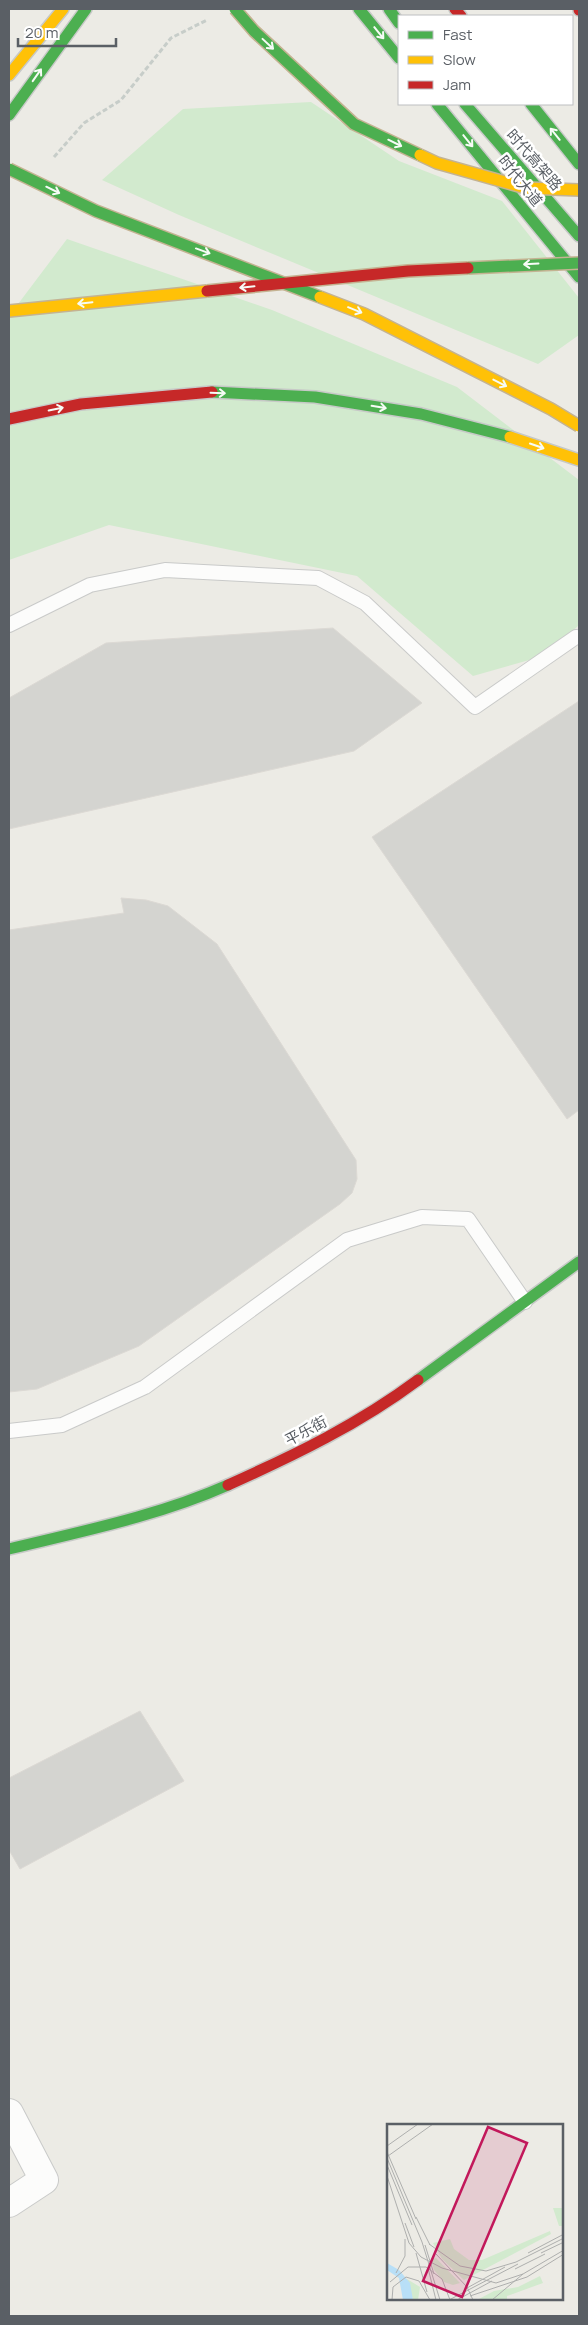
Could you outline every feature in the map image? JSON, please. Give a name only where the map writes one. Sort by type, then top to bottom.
[{"type":"main road","points":[[9,75],[63,9]]},
{"type":"main road","points":[[68,30],[70,9]]},
{"type":"main road","points":[[9,115],[68,30],[86,9]]},
{"type":"main road","points":[[235,9],[254,31],[354,124],[437,163],[526,188],[579,190]]},
{"type":"main road","points":[[359,9],[398,57]]},
{"type":"main road","points":[[389,9],[398,22]]},
{"type":"main road","name":"时代大道","points":[[438,105],[579,277]]},
{"type":"main road","name":"时代高架路","points":[[466,105],[579,236]]},
{"type":"main road","name":"时代高架路","points":[[532,105],[579,164]]},
{"type":"main road","points":[[9,169],[96,211],[364,314],[551,409],[579,426]]},
{"type":"main road","points":[[9,311],[408,271],[579,263]]},
{"type":"main road","points":[[9,419],[81,404],[201,392],[315,397],[421,414],[505,435],[579,460]]},
{"type":"main road","name":"平乐街","points":[[9,1548],[121,1522],[207,1494],[303,1451],[384,1406],[579,1262]]},
{"type":"street","points":[[9,2113],[44,2180],[9,2203]]},
{"type":"lane","points":[[9,624],[90,585],[165,570],[318,578],[366,604],[475,707],[576,637]]},
{"type":"lane","points":[[9,1431],[62,1425],[145,1387],[347,1240],[422,1217],[468,1219],[525,1302]]},
{"type":"path","points":[[48,163],[84,123],[121,100],[171,38],[212,17]]},
{"type":"green space","points":[[311,102],[399,161],[502,201],[579,298],[579,335],[538,364],[179,215],[102,180],[183,109]]},
{"type":"green space","points":[[67,239],[272,310],[457,387],[579,480],[579,625],[547,655],[473,676],[357,576],[109,525],[9,560],[9,316]]},
{"type":"building","points":[[333,628],[422,703],[354,751],[9,829],[9,698],[106,643]]},
{"type":"building","points":[[579,701],[579,1110],[567,1119],[372,837]]},
{"type":"building","points":[[121,898],[146,900],[168,906],[217,944],[356,1160],[357,1179],[352,1193],[340,1204],[139,1346],[37,1389],[9,1392],[9,930],[124,913]]},
{"type":"building","points":[[140,1711],[184,1781],[20,1869],[9,1850],[9,1778]]},
{"type":"traffic: fast","points":[[9,115],[86,9]]},
{"type":"traffic: fast","points":[[235,9],[254,31],[354,124],[420,155]]},
{"type":"traffic: fast","points":[[359,9],[398,57]]},
{"type":"traffic: fast","points":[[389,9],[398,22]]},
{"type":"traffic: fast","points":[[438,105],[579,277]]},
{"type":"traffic: fast","points":[[466,105],[579,236]]},
{"type":"traffic: fast","points":[[532,105],[579,164]]},
{"type":"traffic: fast","points":[[9,169],[96,211],[320,297]]},
{"type":"traffic: fast","points":[[468,268],[579,263]]},
{"type":"traffic: fast","points":[[212,392],[315,397],[421,414],[510,437]]},
{"type":"traffic: fast","points":[[418,1380],[579,1262]]},
{"type":"traffic: fast","points":[[9,1549],[175,1506],[228,1485]]},
{"type":"traffic: slow","points":[[9,75],[63,9]]},
{"type":"traffic: slow","points":[[420,155],[437,163],[526,188],[579,190]]},
{"type":"traffic: slow","points":[[9,311],[207,291]]},
{"type":"traffic: slow","points":[[320,297],[364,314],[551,409],[579,426]]},
{"type":"traffic: slow","points":[[510,437],[579,460]]},
{"type":"traffic: jam","points":[[455,9],[460,15]]},
{"type":"traffic: jam","points":[[207,291],[408,271],[468,268]]},
{"type":"traffic: jam","points":[[9,419],[81,404],[212,392]]},
{"type":"traffic: jam","points":[[228,1485],[350,1425],[418,1380]]}]
